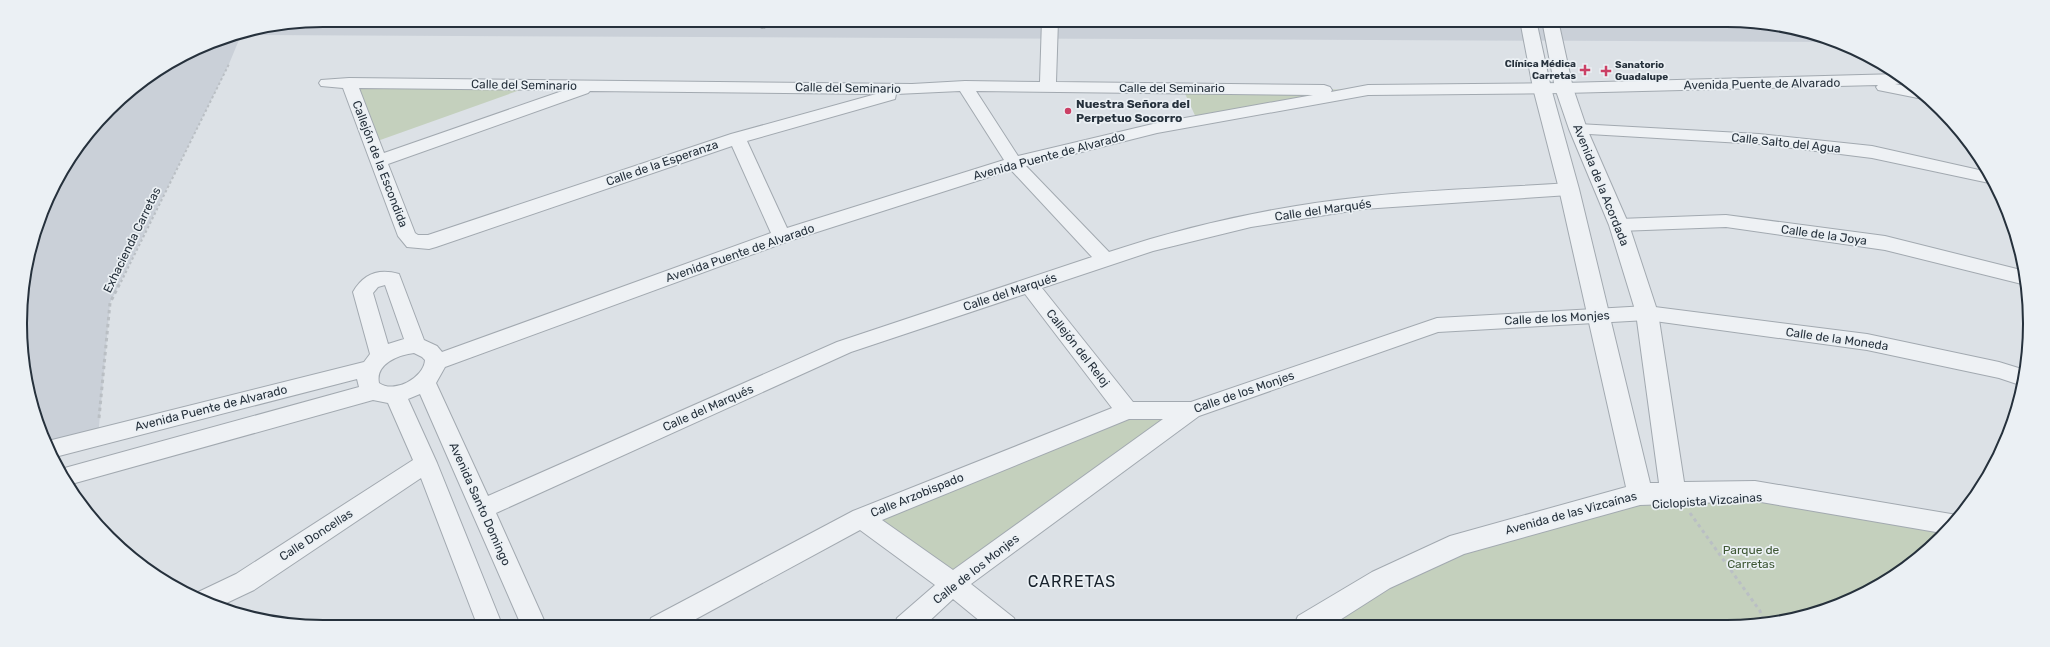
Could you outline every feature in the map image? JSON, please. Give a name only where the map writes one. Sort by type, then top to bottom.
[{"type":"street","points":[[1048,87],[1050,27]]},
{"type":"street","name":"Avenida de la Acordada","points":[[1529,27],[1542,88],[1569,189],[1640,494]]},
{"type":"street","name":"Avenida de la Acordada","points":[[1551,27],[1564,88],[1578,129],[1619,225],[1647,313],[1680,501]]},
{"type":"street","name":"Avenida Puente de Alvarado","points":[[431,372],[782,236],[1014,163],[1157,128],[1368,90],[1564,88],[1895,79]]},
{"type":"street","points":[[1856,81],[1911,92]]},
{"type":"street","name":"Calle del Seminario","points":[[327,83],[912,89],[965,86],[1368,90]]},
{"type":"street","name":"Callejón de la Escondida","points":[[349,83],[407,236],[414,242]]},
{"type":"street","points":[[379,161],[595,85]]},
{"type":"street","points":[[965,86],[1014,163],[1105,260]]},
{"type":"street","name":"Calle de la Esperanza","points":[[414,242],[429,242],[737,138],[912,89]]},
{"type":"street","name":"Calle Salto del Agua","points":[[1578,129],[1759,139],[1872,152],[1985,178]]},
{"type":"street","points":[[737,138],[782,236]]},
{"type":"street","name":"Calle del Marqués","points":[[482,509],[844,347],[1150,245],[1251,221],[1363,203],[1569,189]]},
{"type":"street","name":"Calle de la Joya","points":[[1619,225],[1726,221],[1885,243],[2019,276]]},
{"type":"street","points":[[376,362],[363,292],[366,286],[376,280],[385,277],[392,279],[416,346]]},
{"type":"street","name":"Callejón del Reloj","points":[[1029,286],[1127,411]]},
{"type":"street","name":"Calle de los Monjes","points":[[913,620],[953,584],[1191,410],[1437,325],[1647,313]]},
{"type":"street","name":"Calle de la Moneda","points":[[1647,313],[1867,342],[1999,370],[2018,376]]},
{"type":"street","points":[[69,476],[384,393],[416,388],[431,372],[434,354],[427,348],[416,346],[398,348],[376,362],[367,377],[368,385],[384,393],[426,463],[488,620]]},
{"type":"street","name":"Avenida Puente de Alvarado","points":[[55,448],[376,362]]},
{"type":"street","name":"Avenida Santo Domingo","points":[[431,372],[482,509],[532,620]]},
{"type":"street","name":"Calle Arzobispado","points":[[671,620],[861,518],[1127,411],[1191,410]]},
{"type":"street","points":[[92,470],[102,436]]},
{"type":"street","name":"Calle Doncellas","points":[[212,598],[245,582],[426,463]]},
{"type":"street","name":"Avenida de las Vizcaínas","points":[[1316,620],[1381,580],[1459,544],[1640,494],[1680,501],[1755,491],[1946,522]]},
{"type":"street","points":[[861,518],[953,584],[998,620]]},
{"type":"path","name":"Exhacienda Carretas","points":[[102,436],[110,303],[229,64]]},
{"type":"path","name":"Ciclopista Vizcainas","points":[[1680,501],[1696,510]]},
{"type":"path","points":[[1680,501],[1760,611],[1762,617]]},
{"type":"shaded area","points":[[324,27],[1726,27],[1784,33],[1819,42],[256,35],[285,30]]},
{"type":"shaded area","points":[[239,39],[229,64],[110,303],[98,437],[55,448],[37,400],[30,362],[27,324],[33,266],[43,228],[67,175],[88,143],[114,114],[143,88],[175,67],[210,50]]},
{"type":"green space","points":[[349,83],[537,84],[369,144]]},
{"type":"green space","points":[[1182,87],[1368,90],[1198,122]]},
{"type":"green space","points":[[1191,410],[953,584],[861,518],[1127,411]]},
{"type":"green space","name":"Parque de Carretas","points":[[1755,491],[1946,522],[1907,559],[1875,580],[1858,589],[1803,610],[1765,617],[1726,620],[1321,620],[1385,591],[1459,544],[1640,494]]},
{"type":"place","name":"Clínica Médica Carretas","points":[[1585,70]]},
{"type":"place","name":"Sanatorio Guadalupe","points":[[1606,71]]},
{"type":"place","name":"Nuestra Señora del Perpetuo Socorro","points":[[1068,111]]},
{"type":"district","name":"CARRETAS","points":[[1072,581]]}]
